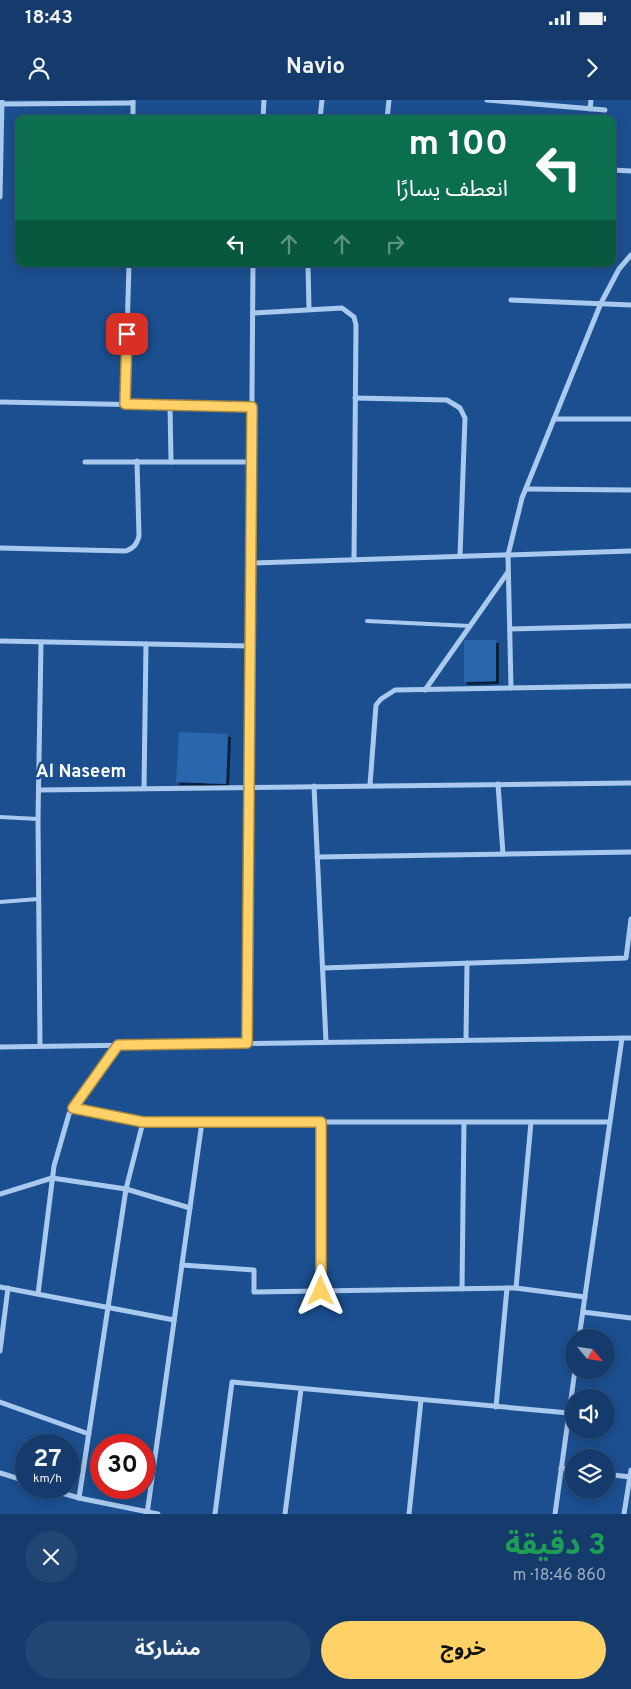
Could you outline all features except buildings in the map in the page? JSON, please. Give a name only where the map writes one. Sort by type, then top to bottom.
[{"type":"street","points":[[264,100],[264,115]]},
{"type":"street","points":[[320,115],[322,100]]},
{"type":"street","points":[[387,115],[389,100]]},
{"type":"street","points":[[487,100],[535,102],[605,110]]},
{"type":"street","points":[[590,109],[591,100]]},
{"type":"street","points":[[0,197],[2,102],[133,102],[133,115]]},
{"type":"street","points":[[616,170],[631,171]]},
{"type":"street","points":[[511,688],[508,555],[526,489],[601,304],[619,269],[631,255]]},
{"type":"street","points":[[125,404],[129,267]]},
{"type":"street","points":[[247,1043],[253,267]]},
{"type":"street","points":[[308,267],[309,309]]},
{"type":"street","points":[[511,300],[631,305]]},
{"type":"street","points":[[253,313],[342,308],[354,317],[356,325],[354,560]]},
{"type":"street","points":[[355,398],[447,400],[460,408],[465,418],[460,556]]},
{"type":"street","points":[[0,402],[252,407]]},
{"type":"street","points":[[170,405],[171,462]]},
{"type":"street","points":[[554,419],[631,419]]},
{"type":"street","points":[[85,462],[251,462]]},
{"type":"street","points":[[0,548],[126,551],[132,548],[137,543],[139,536],[137,462]]},
{"type":"street","points":[[526,489],[631,490]]},
{"type":"street","points":[[251,563],[631,550]]},
{"type":"street","points":[[425,690],[508,572]]},
{"type":"street","points":[[510,629],[631,626]]},
{"type":"street","points":[[0,641],[250,646]]},
{"type":"street","points":[[40,1046],[38,819],[41,643]]},
{"type":"street","points":[[144,788],[146,644]]},
{"type":"street","points":[[370,785],[376,705],[381,699],[395,690],[631,686]]},
{"type":"street","points":[[39,790],[631,783]]},
{"type":"street","points":[[498,784],[502,854]]},
{"type":"street","points":[[314,786],[326,1042]]},
{"type":"street","points":[[318,857],[631,852]]},
{"type":"street","points":[[323,968],[626,958],[631,919]]},
{"type":"street","points":[[466,1040],[467,963]]},
{"type":"street","points":[[580,1329],[622,1038]]},
{"type":"street","points":[[0,1047],[631,1038]]},
{"type":"street","points":[[38,1294],[54,1166],[69,1114],[118,1045]]},
{"type":"street","points":[[73,1108],[143,1122],[609,1122]]},
{"type":"street","points":[[80,1492],[126,1189],[143,1122]]},
{"type":"street","points":[[148,1513],[202,1122]]},
{"type":"street","points":[[321,1122],[321,1291]]},
{"type":"street","points":[[462,1289],[464,1122]]},
{"type":"street","points":[[516,1288],[531,1122]]},
{"type":"street","points":[[0,1194],[52,1178],[126,1189],[190,1208]]},
{"type":"street","points":[[182,1265],[254,1270],[254,1292],[516,1288],[585,1297]]},
{"type":"street","points":[[0,1287],[174,1320]]},
{"type":"street","points":[[0,1352],[8,1288]]},
{"type":"street","points":[[496,1407],[507,1288]]},
{"type":"street","points":[[583,1312],[631,1318]]},
{"type":"street","points":[[215,1514],[232,1382],[565,1413]]},
{"type":"street","points":[[285,1514],[301,1389]]},
{"type":"street","points":[[409,1514],[421,1400]]},
{"type":"street","points":[[0,1402],[89,1434]]},
{"type":"street","points":[[555,1514],[565,1439]]},
{"type":"street","points":[[561,1468],[565,1469]]},
{"type":"street","points":[[624,1514],[631,1470]]},
{"type":"street","points":[[0,1473],[15,1478]]},
{"type":"street","points":[[615,1475],[630,1477]]},
{"type":"street","points":[[80,1498],[158,1514]]},
{"type":"lane","points":[[366,622],[470,626]]},
{"type":"lane","points":[[0,817],[38,819]]},
{"type":"lane","points":[[0,902],[38,899]]},
{"type":"district","name":"Al Naseem","points":[[81,772]]},
{"type":"route","points":[[127,334],[125,404],[252,407],[247,1043],[118,1045],[73,1108],[143,1122],[321,1122],[321,1291]]}]
